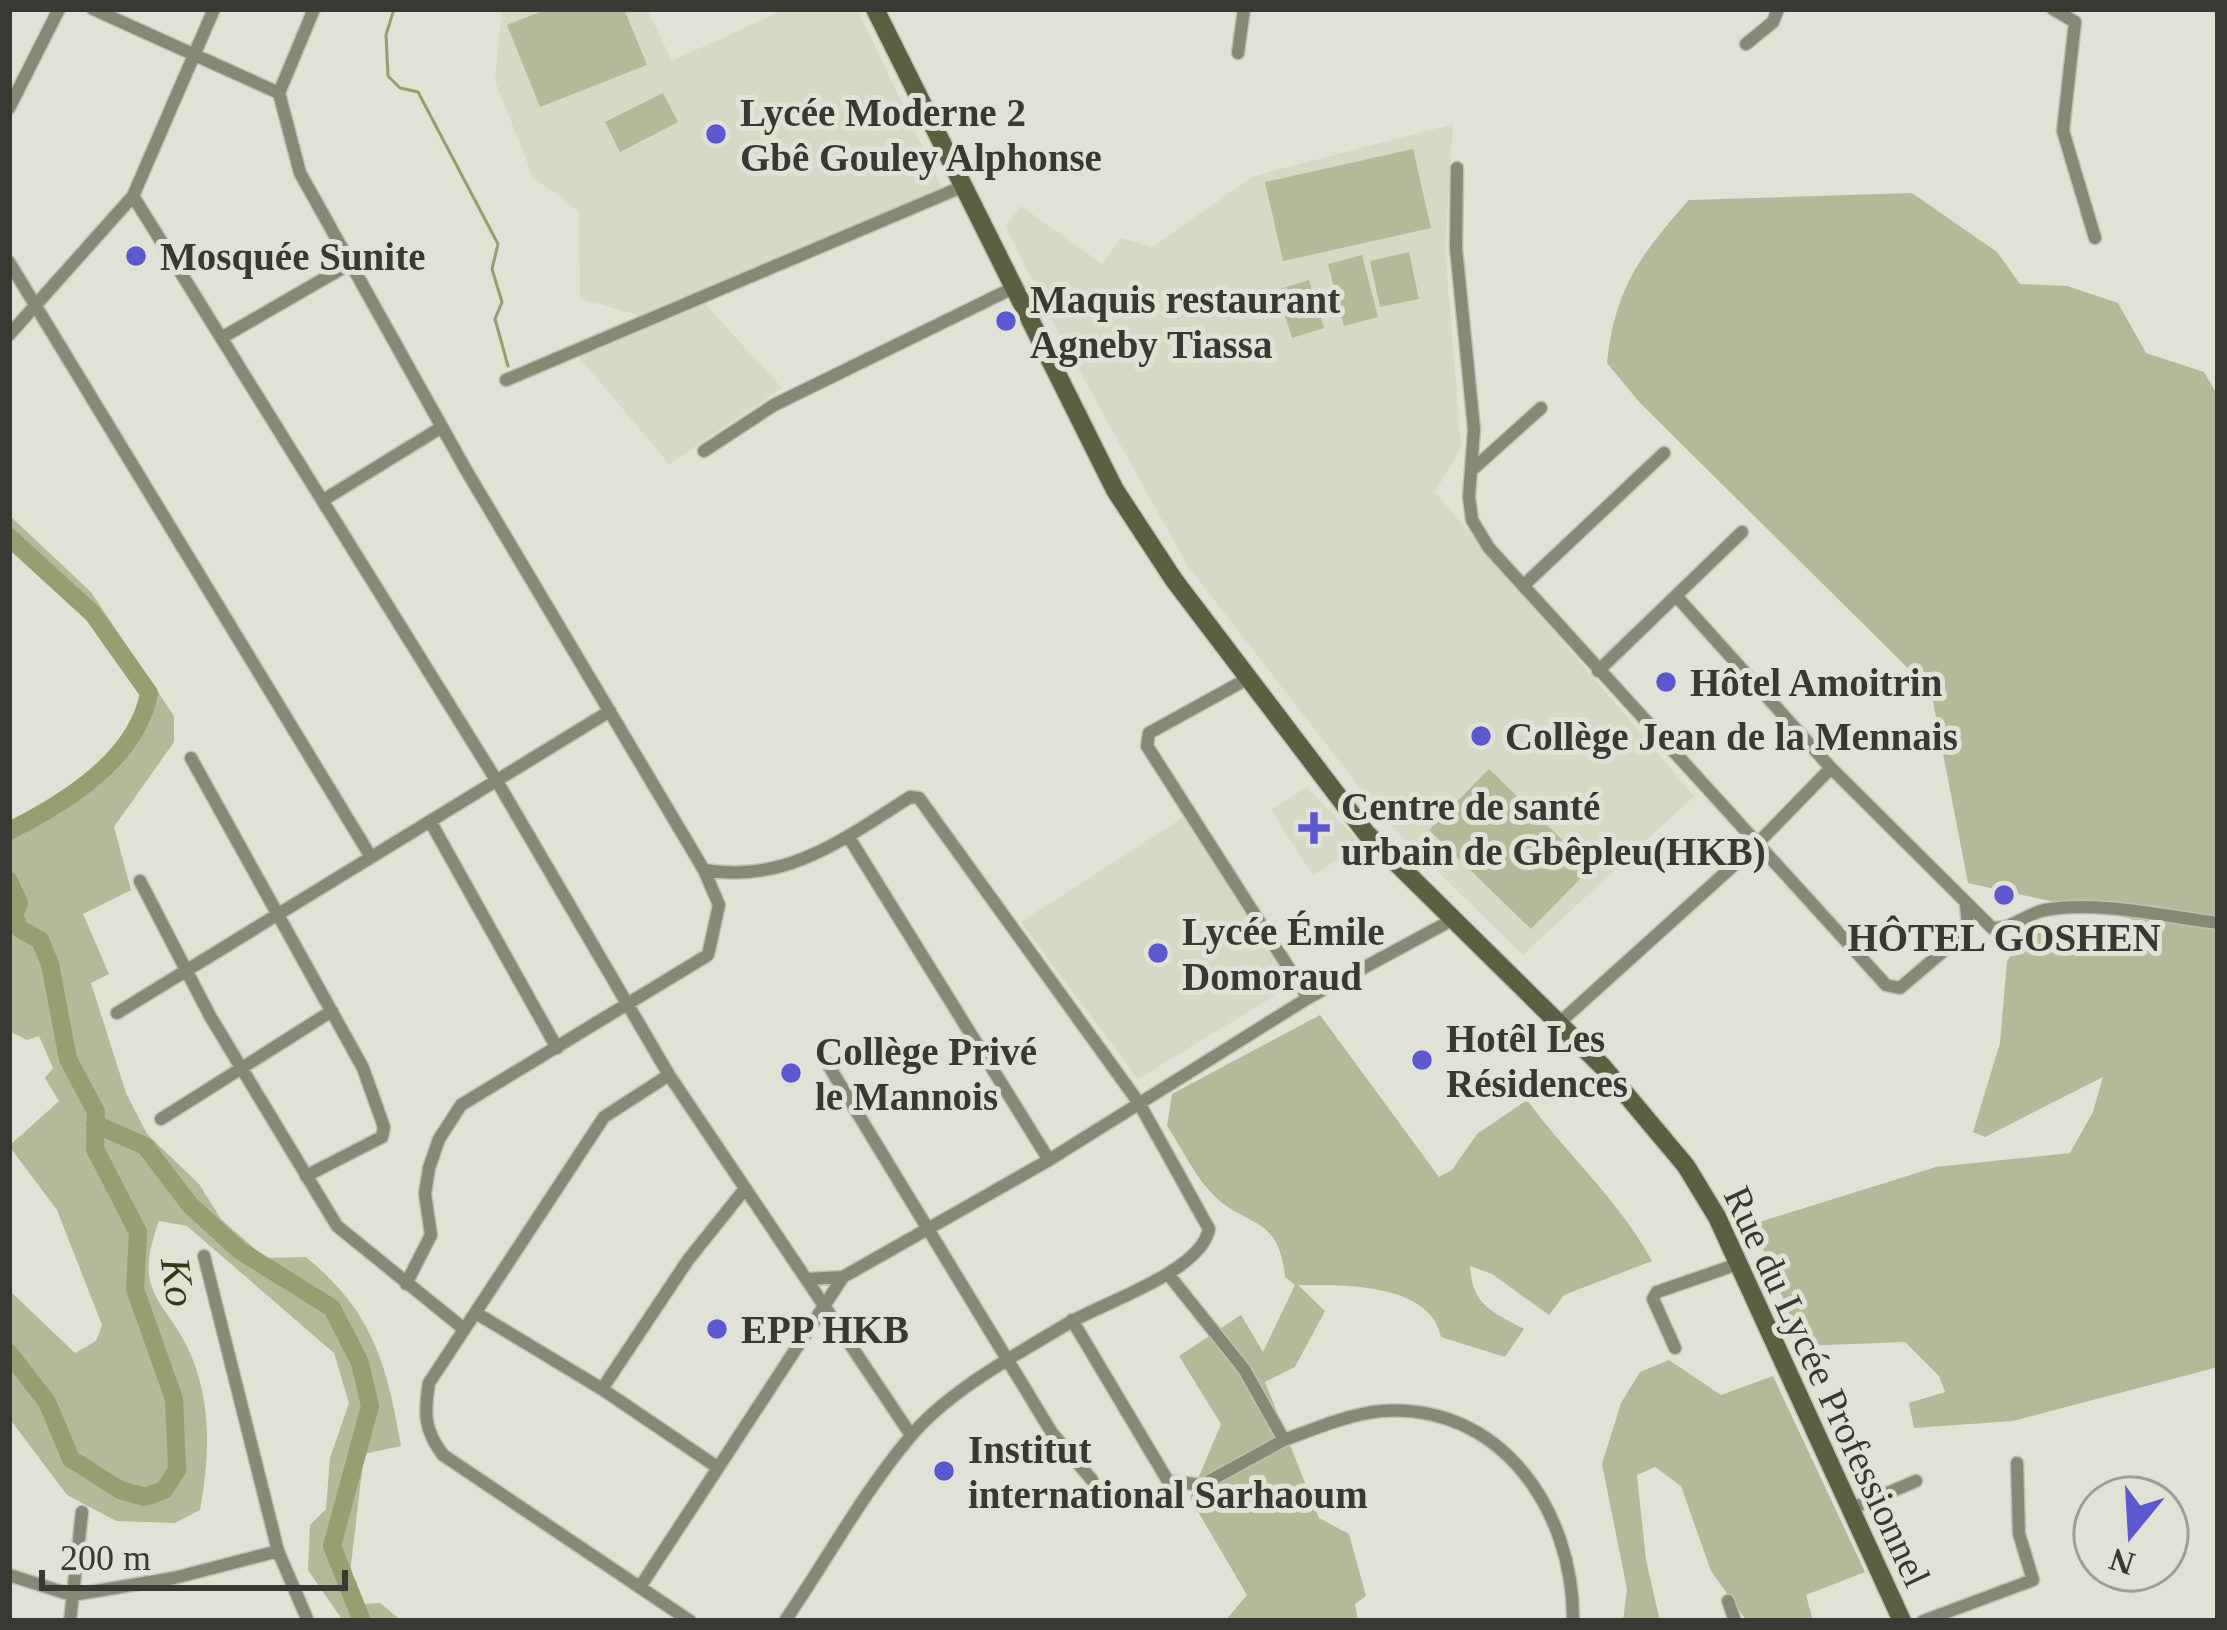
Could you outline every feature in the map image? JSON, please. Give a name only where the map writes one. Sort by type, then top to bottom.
[{"type":"main road","name":"Rue du Lycée Professionnel","points":[[874,9],[1115,490],[1247,679],[1366,833],[1450,921],[1604,1067],[1686,1166],[1738,1264],[1902,1621]]},
{"type":"street","points":[[9,108],[59,9]]},
{"type":"street","points":[[93,9],[279,93]]},
{"type":"street","points":[[9,335],[133,196],[214,9]]},
{"type":"street","points":[[314,9],[279,93],[300,172],[442,428],[704,870],[719,904]]},
{"type":"street","points":[[1238,53],[1244,9]]},
{"type":"street","points":[[1746,44],[1773,22],[1778,9]]},
{"type":"street","points":[[2053,9],[2074,22],[2063,131],[2096,238]]},
{"type":"street","points":[[1457,168],[1456,248],[1474,429],[1472,520],[1522,586],[1755,846],[1893,989],[1961,936],[1968,926],[1966,905]]},
{"type":"street","points":[[506,380],[964,186]]},
{"type":"street","points":[[133,196],[498,783],[669,1076],[911,1435]]},
{"type":"street","points":[[9,262],[370,857]]},
{"type":"street","points":[[223,337],[352,262]]},
{"type":"street","points":[[704,451],[774,405],[1013,291]]},
{"type":"street","points":[[1472,470],[1541,408]]},
{"type":"street","points":[[325,499],[442,428]]},
{"type":"street","points":[[1522,586],[1664,453]]},
{"type":"street","points":[[1598,671],[1742,532]]},
{"type":"street","points":[[1677,597],[1831,768],[1992,928],[2007,929],[2042,910],[2069,909],[2218,923]]},
{"type":"street","points":[[1247,679],[1149,733],[1147,746],[1308,998]]},
{"type":"street","points":[[117,1013],[610,711]]},
{"type":"street","points":[[191,758],[362,1068],[384,1133],[306,1176]]},
{"type":"street","points":[[1558,1024],[1755,846],[1831,768]]},
{"type":"street","points":[[704,870],[732,875],[800,864],[910,796],[919,798],[1139,1103],[1209,1229],[1205,1241],[1168,1274],[1072,1320],[1009,1360],[911,1435],[785,1621]]},
{"type":"street","points":[[430,821],[557,1048]]},
{"type":"street","points":[[848,836],[1049,1160]]},
{"type":"street","points":[[406,1284],[430,1235],[425,1194],[429,1168],[451,1118],[461,1106],[708,956],[719,904],[732,875]]},
{"type":"street","points":[[140,881],[337,1226],[464,1329]]},
{"type":"street","points":[[808,1280],[843,1277],[1049,1160],[1308,998],[1450,921]]},
{"type":"street","points":[[161,1119],[332,1012]]},
{"type":"street","points":[[826,1063],[1052,1433],[1092,1480]]},
{"type":"street","points":[[669,1076],[604,1117],[429,1383],[425,1429],[443,1455],[690,1621]]},
{"type":"street","points":[[602,1389],[688,1260],[744,1190]]},
{"type":"street","points":[[205,1256],[278,1551],[308,1621]]},
{"type":"street","points":[[1675,1348],[1653,1299],[1657,1292],[1738,1264]]},
{"type":"street","points":[[1168,1274],[1244,1369],[1284,1440]]},
{"type":"street","points":[[640,1587],[843,1277]]},
{"type":"street","points":[[476,1313],[602,1389],[717,1467]]},
{"type":"street","points":[[1072,1320],[1168,1481],[1202,1485],[1284,1440],[1385,1411],[1432,1417],[1485,1435],[1520,1463],[1544,1500],[1574,1599],[1573,1621]]},
{"type":"street","points":[[1923,1621],[2033,1580],[2020,1534],[2017,1463]]},
{"type":"street","points":[[1850,1509],[1916,1480]]},
{"type":"street","points":[[70,1621],[82,1512]]},
{"type":"street","points":[[9,1575],[72,1594],[174,1578],[278,1551]]},
{"type":"street","points":[[1728,1601],[1735,1621]]},
{"type":"shaded area","name":"Lycée Moderne 2 Gbê Gouley Alphonse","points":[[502,9],[647,9],[672,61],[786,9],[857,9],[943,189],[639,315],[580,299],[579,211],[533,177],[495,81]]},
{"type":"shaded area","points":[[548,9],[624,9],[647,65],[540,107],[507,25]]},
{"type":"shaded area","points":[[663,93],[678,122],[620,152],[605,122]]},
{"type":"shaded area","points":[[1453,124],[1445,247],[1461,448],[1435,492],[1694,796],[1523,955],[1385,820],[1187,565],[1039,298],[1045,285],[1031,278],[1006,226],[1021,206],[1102,264],[1121,238],[1152,247],[1254,176]]},
{"type":"shaded area","points":[[1413,149],[1431,228],[1283,261],[1265,182]]},
{"type":"shaded area","points":[[1912,193],[1997,252],[2020,284],[2067,286],[2118,303],[2146,353],[2204,372],[2218,396],[2218,1367],[2013,1421],[1914,1428],[1909,1403],[1945,1392],[1939,1376],[1905,1342],[1802,1346],[1753,1224],[1936,1167],[2070,1153],[2093,1112],[2103,1077],[1985,1137],[1973,1132],[2000,1043],[2007,961],[2024,938],[2050,929],[2126,931],[2132,919],[1968,883],[1931,691],[1640,403],[1607,363],[1616,314],[1633,274],[1689,200]]},
{"type":"shaded area","points":[[1409,252],[1419,299],[1380,307],[1370,261]]},
{"type":"shaded area","points":[[1362,255],[1378,317],[1344,326],[1328,264]]},
{"type":"shaded area","points":[[1309,280],[1324,328],[1292,338],[1277,290]]},
{"type":"shaded area","points":[[705,304],[782,388],[669,464],[579,357]]},
{"type":"shaded area","points":[[9,515],[91,592],[174,716],[174,742],[114,827],[131,890],[83,914],[109,974],[91,983],[126,1093],[147,1134],[199,1184],[221,1219],[265,1258],[306,1257],[329,1278],[373,1341],[390,1390],[401,1446],[364,1454],[350,1573],[362,1604],[380,1603],[402,1621],[343,1621],[308,1570],[310,1525],[326,1509],[330,1458],[349,1403],[334,1353],[187,1226],[159,1221],[149,1267],[156,1297],[193,1360],[203,1397],[207,1453],[200,1510],[175,1523],[116,1521],[67,1495],[9,1418],[9,1290],[75,1353],[96,1341],[102,1325],[57,1210],[9,1146],[59,1101],[45,1078],[53,1068],[39,1036],[27,1040],[9,1031],[9,831],[74,792],[114,758],[142,717],[149,693],[93,614],[9,537]]},
{"type":"shaded area","points":[[1489,769],[1591,868],[1531,929],[1429,830]]},
{"type":"shaded area","name":"Centre de santé urbain de Gbêpleu(HKB)","points":[[1307,787],[1362,845],[1313,875],[1271,810]]},
{"type":"shaded area","name":"Lycée Émile Domoraud","points":[[1187,815],[1292,985],[1138,1079],[1021,922]]},
{"type":"shaded area","points":[[1320,1015],[1439,1177],[1452,1170],[1477,1134],[1527,1100],[1624,1218],[1652,1261],[1564,1295],[1549,1315],[1492,1274],[1470,1266],[1480,1299],[1524,1329],[1505,1357],[1441,1337],[1433,1319],[1402,1296],[1359,1287],[1298,1285],[1325,1311],[1295,1367],[1265,1382],[1319,1518],[1349,1534],[1366,1596],[1355,1604],[1358,1621],[1225,1621],[1247,1595],[1190,1498],[1221,1424],[1179,1356],[1241,1315],[1263,1352],[1295,1285],[1285,1277],[1281,1256],[1267,1231],[1222,1202],[1192,1167],[1167,1126],[1172,1094]]},
{"type":"shaded area","points":[[1669,1360],[1721,1395],[1773,1376],[1865,1572],[1806,1595],[1813,1621],[1746,1620],[1711,1571],[1681,1486],[1655,1467],[1637,1475],[1646,1560],[1660,1621],[1623,1621],[1627,1589],[1602,1464],[1621,1403],[1640,1372]]},
{"type":"waterway","points":[[394,9],[386,35],[388,76],[400,88],[418,92],[498,244],[492,269],[502,302],[495,319],[508,366]]},
{"type":"waterway","name":"Ko","points":[[9,537],[93,614],[149,693],[130,738],[96,776],[9,831]]},
{"type":"waterway","name":"Ko","points":[[9,881],[19,903],[14,915],[20,929],[40,940],[50,964],[68,1059],[96,1112],[95,1149],[138,1232],[135,1289],[174,1399],[177,1470],[164,1490],[145,1497],[120,1490],[71,1459],[47,1402],[9,1353]]},
{"type":"waterway","points":[[95,1124],[145,1146],[190,1205],[239,1250],[332,1308],[360,1363],[370,1406],[332,1546],[362,1621]]},
{"type":"place","name":"Lycée Moderne 2 Gbê Gouley Alphonse","points":[[716,134]]},
{"type":"place","name":"Mosquée Sunite","points":[[136,256]]},
{"type":"place","name":"Maquis restaurant Agneby Tiassa","points":[[1006,321]]},
{"type":"place","name":"Hôtel Amoitrin","points":[[1666,682]]},
{"type":"place","name":"Collège Jean de la Mennais","points":[[1481,736]]},
{"type":"place","name":"Centre de santé urbain de Gbêpleu(HKB)","points":[[1314,828]]},
{"type":"place","name":"HÔTEL GOSHEN","points":[[2004,895]]},
{"type":"place","name":"Lycée Émile Domoraud","points":[[1158,953]]},
{"type":"place","name":"Hotêl Les Résidences","points":[[1422,1060]]},
{"type":"place","name":"Collège Privé le Mannois","points":[[791,1073]]},
{"type":"place","name":"EPP HKB","points":[[717,1329]]},
{"type":"place","name":"Institut international Sarhaoum","points":[[944,1471]]}]
